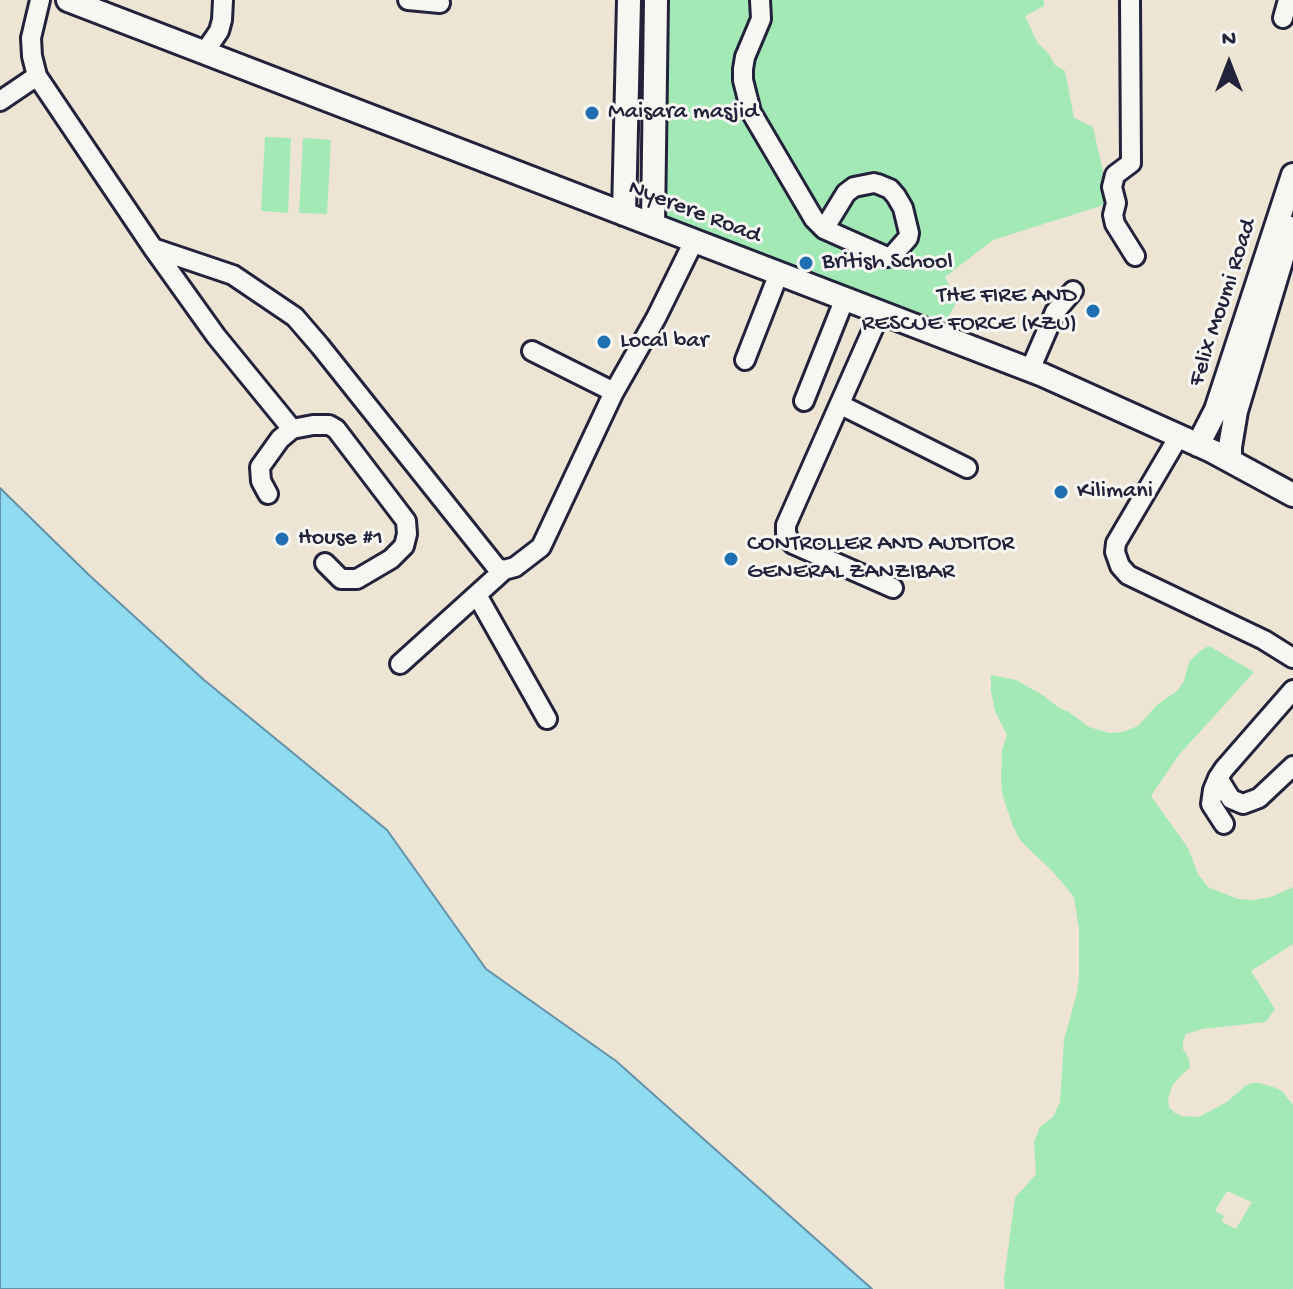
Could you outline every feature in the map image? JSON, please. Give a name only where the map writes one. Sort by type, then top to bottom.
[{"type":"main road","name":"Nyerere Road","points":[[68,0],[1030,370],[1230,460],[1293,495]]},
{"type":"main road","points":[[624,214],[629,0]]},
{"type":"main road","points":[[653,225],[656,0]]},
{"type":"main road","name":"Felix Moumi Road","points":[[1189,441],[1221,395],[1293,175]]},
{"type":"main road","name":"Felix Moumi Road","points":[[1230,460],[1236,411],[1293,223]]},
{"type":"street","points":[[40,0],[31,38],[37,76],[216,336],[292,429]]},
{"type":"street","points":[[204,53],[219,31],[223,0]]},
{"type":"street","points":[[408,0],[440,3]]},
{"type":"street","points":[[760,0],[761,19],[745,57],[743,80],[751,112],[814,219],[824,229],[887,257],[892,256],[909,233],[903,208],[896,196],[890,189],[876,183],[854,187],[846,193],[824,229]]},
{"type":"street","points":[[1130,0],[1131,163],[1115,175],[1112,187],[1116,203],[1113,215],[1115,224],[1135,256]]},
{"type":"street","points":[[0,101],[37,76]]},
{"type":"street","points":[[400,664],[504,570],[515,567],[541,547],[614,392],[656,318],[694,241]]},
{"type":"street","points":[[153,248],[233,275],[295,317],[497,568],[504,570]]},
{"type":"street","points":[[745,360],[779,273]]},
{"type":"street","points":[[1030,370],[1055,312],[1073,291]]},
{"type":"street","points":[[804,401],[845,298]]},
{"type":"street","points":[[880,313],[786,525],[786,533],[793,544],[893,588]]},
{"type":"street","points":[[532,351],[614,392]]},
{"type":"street","points":[[841,405],[967,468]]},
{"type":"street","points":[[268,494],[261,481],[260,467],[280,439],[292,429],[321,425],[336,429],[406,521],[407,534],[404,546],[391,559],[357,579],[341,579],[325,563]]},
{"type":"street","points":[[1189,441],[1116,543],[1115,552],[1120,566],[1128,575],[1264,640],[1293,658]]},
{"type":"street","points":[[477,595],[547,719]]},
{"type":"street","points":[[1224,824],[1211,804],[1218,778],[1293,690]]},
{"type":"street","points":[[1218,778],[1231,799],[1243,804],[1259,798],[1293,766]]},
{"type":"green space","points":[[670,0],[1044,0],[1044,6],[1025,16],[1037,42],[1055,65],[1065,71],[1074,118],[1093,127],[1110,203],[993,240],[945,277],[957,302],[939,332],[663,225]]},
{"type":"green space","points":[[265,137],[291,138],[288,213],[261,211]]},
{"type":"green space","points":[[303,138],[331,140],[327,214],[299,213]]},
{"type":"green space","points":[[1209,646],[1254,672],[1178,756],[1151,796],[1188,848],[1198,874],[1208,887],[1238,899],[1254,900],[1271,897],[1293,887],[1293,944],[1251,971],[1275,1009],[1266,1022],[1202,1029],[1186,1034],[1183,1049],[1190,1067],[1173,1084],[1169,1107],[1182,1116],[1199,1117],[1227,1102],[1252,1083],[1276,1088],[1293,1105],[1293,1289],[1005,1289],[1015,1198],[1036,1174],[1034,1142],[1040,1127],[1053,1117],[1060,1102],[1064,1040],[1079,977],[1079,929],[1074,897],[1020,840],[1013,826],[1001,781],[1002,750],[1007,735],[995,711],[991,675],[1016,680],[1089,727],[1109,733],[1123,732],[1138,726],[1157,705],[1177,691],[1184,681],[1189,662]],"holes":[[[1227,1191],[1252,1202],[1236,1229],[1222,1222],[1224,1216],[1215,1211]]]},
{"type":"water","points":[[0,488],[204,680],[387,830],[486,969],[616,1061],[872,1289],[0,1289]]},
{"type":"place","name":"Maisara masjid","points":[[592,113]]},
{"type":"place","name":"British School","points":[[806,263]]},
{"type":"place","name":"THE FIRE AND RESCUE FORCE (KZU)","points":[[1093,311]]},
{"type":"place","name":"Local bar","points":[[604,342]]},
{"type":"place","name":"Kilimani","points":[[1061,492]]},
{"type":"place","name":"House #1","points":[[282,539]]},
{"type":"place","name":"CONTROLLER AND AUDITOR GENERAL ZANZIBAR","points":[[731,559]]}]
